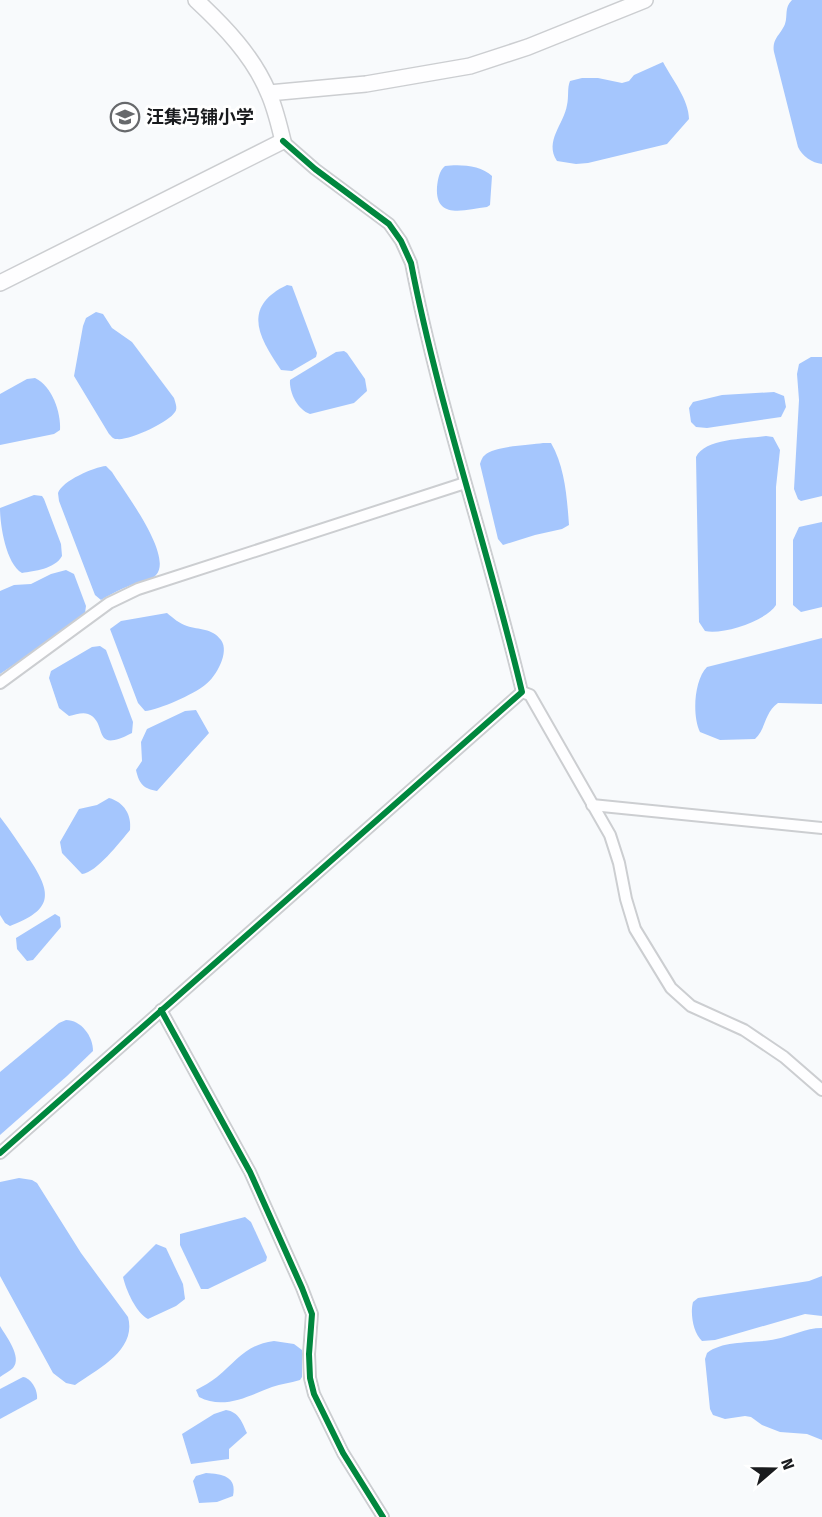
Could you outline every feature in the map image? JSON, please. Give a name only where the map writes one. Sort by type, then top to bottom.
[{"type":"street","points":[[196,0],[241,48],[256,70],[269,93],[283,141],[315,169],[389,224],[411,263],[430,353],[522,692]]},
{"type":"street","points":[[269,93],[366,84],[470,66],[528,47],[645,0]]},
{"type":"street","points":[[0,283],[283,141]]},
{"type":"street","points":[[0,683],[109,603],[138,589],[465,483]]},
{"type":"street","points":[[522,692],[530,695],[613,844],[635,929],[671,988],[691,1006],[744,1030],[784,1057],[822,1090]]},
{"type":"street","points":[[0,1153],[522,692]]},
{"type":"street","points":[[592,805],[822,828]]},
{"type":"street","points":[[161,1010],[250,1172],[302,1288],[312,1314],[309,1354],[310,1378],[314,1394],[343,1453],[383,1517]]},
{"type":"water","points":[[792,0],[822,0],[822,164],[808,158],[798,147],[774,52],[775,40],[785,24],[787,9]]},
{"type":"water","points":[[663,62],[683,97],[689,119],[667,144],[588,163],[557,161],[553,146],[568,102],[570,81],[598,78],[622,83]]},
{"type":"water","points":[[445,166],[476,167],[492,176],[490,205],[461,211],[446,209],[438,197],[437,187],[438,178]]},
{"type":"water","points":[[287,285],[292,286],[317,353],[316,357],[292,371],[281,370],[266,346],[258,324],[259,313],[264,303]]},
{"type":"water","points":[[96,312],[103,314],[112,328],[132,342],[176,403],[176,410],[171,416],[139,434],[123,439],[113,438],[109,434],[74,376],[83,326],[86,318]]},
{"type":"water","points":[[344,351],[365,379],[367,391],[354,403],[310,414],[306,412],[295,400],[290,380],[336,352]]},
{"type":"water","points":[[811,357],[822,357],[822,496],[801,501],[794,489],[799,400],[797,374],[799,364]]},
{"type":"water","points":[[35,378],[51,393],[59,415],[60,430],[54,434],[0,445],[0,394],[27,379]]},
{"type":"water","points":[[774,392],[784,396],[786,407],[781,417],[707,428],[696,427],[691,422],[689,408],[693,402],[722,395]]},
{"type":"water","points":[[773,437],[780,450],[776,487],[776,605],[763,616],[744,625],[722,631],[705,631],[699,622],[696,457],[708,446],[717,443]]},
{"type":"water","points":[[551,443],[556,452],[564,483],[569,525],[503,545],[498,539],[480,464],[481,460],[485,455],[496,450]]},
{"type":"water","points":[[106,466],[145,523],[158,553],[160,566],[152,578],[101,600],[95,595],[58,493],[61,488],[79,475]]},
{"type":"water","points":[[34,495],[42,496],[44,499],[61,544],[62,556],[49,567],[22,573],[16,568],[8,553],[1,524],[0,508]]},
{"type":"water","points":[[822,522],[822,607],[801,612],[793,605],[793,540],[799,527]]},
{"type":"water","points":[[66,570],[74,574],[86,606],[85,613],[65,630],[0,674],[0,591],[14,585],[31,584],[51,574]]},
{"type":"water","points":[[167,613],[184,625],[209,631],[217,636],[223,645],[223,657],[213,676],[200,689],[167,705],[145,711],[138,703],[110,629],[121,621]]},
{"type":"water","points":[[822,638],[822,704],[778,703],[770,711],[755,739],[720,740],[700,732],[696,717],[696,698],[699,680],[707,667]]},
{"type":"water","points":[[100,646],[106,650],[133,722],[132,733],[119,739],[105,739],[98,723],[88,714],[69,716],[59,708],[49,678],[51,671],[92,647]]},
{"type":"water","points":[[196,710],[209,733],[157,791],[145,787],[136,770],[142,761],[141,742],[147,729],[185,711]]},
{"type":"water","points":[[109,798],[126,810],[130,819],[130,830],[101,863],[82,874],[62,853],[60,842],[79,809],[97,805]]},
{"type":"water","points":[[0,817],[37,872],[45,892],[41,907],[34,914],[10,926],[0,915]]},
{"type":"water","points":[[55,914],[60,917],[61,927],[33,960],[27,961],[17,949],[16,938]]},
{"type":"water","points":[[66,1020],[77,1023],[85,1030],[91,1040],[93,1051],[0,1135],[0,1072],[59,1023]]},
{"type":"water","points":[[19,1178],[37,1183],[81,1253],[128,1317],[127,1339],[121,1349],[104,1365],[75,1385],[66,1383],[53,1373],[0,1276],[0,1182]]},
{"type":"water","points":[[245,1217],[251,1222],[267,1257],[266,1261],[208,1289],[201,1289],[180,1245],[180,1234]]},
{"type":"water","points":[[156,1244],[166,1248],[183,1284],[185,1299],[176,1306],[148,1319],[136,1307],[123,1277]]},
{"type":"water","points":[[822,1276],[822,1316],[805,1314],[715,1340],[702,1341],[696,1333],[692,1312],[693,1302],[698,1298],[809,1281]]},
{"type":"water","points":[[0,1326],[15,1352],[16,1363],[0,1377]]},
{"type":"water","points":[[822,1328],[822,1440],[807,1434],[780,1432],[762,1425],[751,1417],[725,1419],[713,1415],[710,1409],[705,1359],[707,1353],[722,1346],[782,1338],[810,1329]]},
{"type":"water","points":[[274,1341],[294,1344],[302,1350],[300,1380],[227,1402],[208,1401],[199,1397],[196,1390],[215,1379],[242,1354],[256,1346]]},
{"type":"water","points":[[23,1377],[33,1385],[37,1399],[0,1419],[0,1389]]},
{"type":"water","points":[[226,1410],[237,1415],[247,1433],[229,1449],[229,1459],[191,1464],[182,1434],[214,1414]]},
{"type":"water","points":[[206,1473],[227,1477],[233,1484],[233,1496],[217,1502],[199,1503],[193,1481],[196,1476]]},
{"type":"cycle path","points":[[0,1153],[522,692],[435,371],[411,263],[401,241],[389,224],[315,169],[283,141]]},
{"type":"cycle path","points":[[161,1010],[250,1172],[302,1288],[312,1314],[309,1354],[310,1378],[314,1394],[343,1453],[383,1517]]},
{"type":"place","name":"汪集冯铺小学","points":[[125,117]]}]
